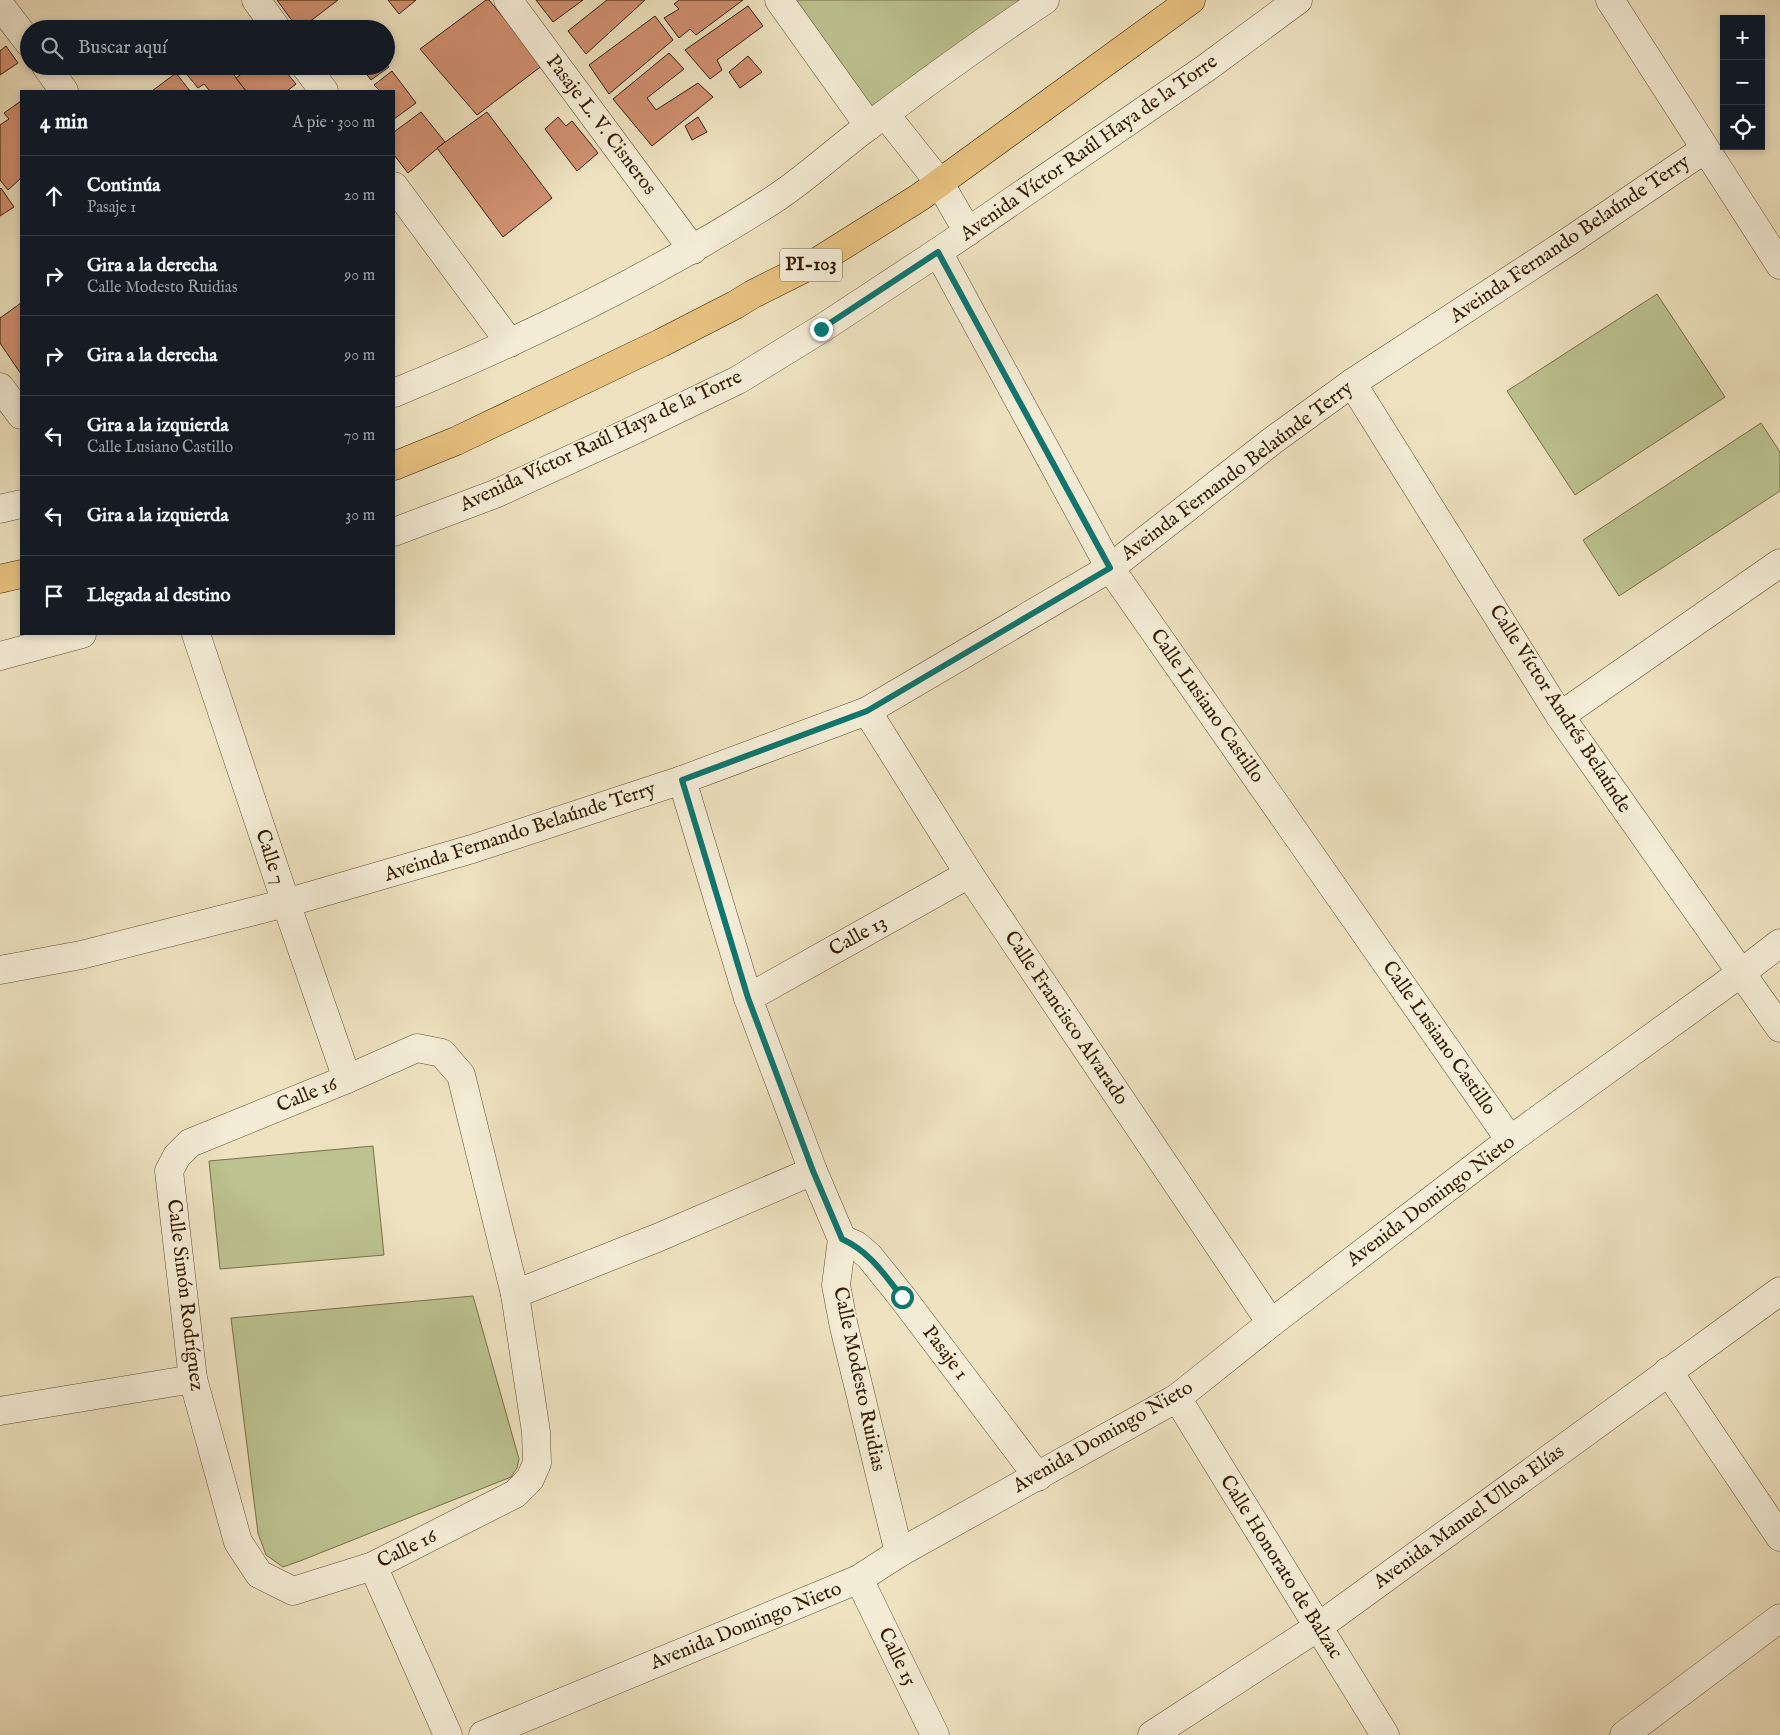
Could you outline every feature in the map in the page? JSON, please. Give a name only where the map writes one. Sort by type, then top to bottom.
[{"type":"main road","name":"PI-103","points":[[395,466],[456,441],[661,343],[815,263],[920,197],[1191,0]]},
{"type":"main road","points":[[0,579],[20,574]]},
{"type":"street","points":[[256,0],[270,20]]},
{"type":"street","name":"Pasaje L. V. Cisneros","points":[[508,0],[693,250]]},
{"type":"street","points":[[779,0],[877,120],[939,182],[968,232]]},
{"type":"street","points":[[395,393],[510,343],[601,300],[693,250],[775,199],[877,120],[1045,0]]},
{"type":"street","name":"Avenida Víctor Raúl Haya de la Torre","points":[[395,532],[495,494],[738,380],[821,329],[968,232],[1206,68],[1298,0]]},
{"type":"street","points":[[1610,0],[1780,265]]},
{"type":"street","points":[[0,5],[20,31]]},
{"type":"street","points":[[52,75],[63,90]]},
{"type":"street","points":[[312,75],[323,90]]},
{"type":"street","name":"Aveinda Fernando Belaúnde Terry","points":[[0,970],[81,955],[286,903],[472,850],[682,780],[867,711],[1110,568],[1272,441],[1352,383],[1706,149]]},
{"type":"street","points":[[395,187],[510,343]]},
{"type":"street","name":"Calle Lusiano Castillo","points":[[938,252],[1110,568],[1510,1140]]},
{"type":"street","name":"Calle Víctor Andrés Belaúnde","points":[[1352,383],[1560,716],[1780,1028]]},
{"type":"street","points":[[0,387],[20,414]]},
{"type":"street","points":[[0,509],[20,504]]},
{"type":"street","points":[[1560,716],[1780,563]]},
{"type":"street","points":[[0,656],[78,635]]},
{"type":"street","name":"Calle 7","points":[[196,635],[347,1079]]},
{"type":"street","name":"Calle Francisco Alvarado","points":[[867,711],[969,874],[1271,1323]]},
{"type":"street","points":[[682,780],[748,998],[813,1171],[842,1239]]},
{"type":"street","name":"Calle 13","points":[[748,998],[969,874]]},
{"type":"street","name":"Avenida Domingo Nieto","points":[[483,1735],[859,1579],[899,1553],[1177,1398],[1271,1323],[1510,1140],[1741,974],[1780,943]]},
{"type":"street","name":"Calle 16","points":[[177,1156],[190,1143],[347,1079],[417,1048],[442,1052],[461,1074],[515,1294],[536,1432],[537,1463],[530,1480],[515,1494],[373,1566],[293,1591],[259,1574]]},
{"type":"street","name":"Calle Simón Rodríguez","points":[[177,1156],[169,1172],[193,1379],[238,1542],[259,1574]]},
{"type":"street","points":[[515,1294],[658,1238],[813,1171]]},
{"type":"street","name":"Pasaje 1","points":[[842,1239],[856,1245],[869,1256],[1038,1477]]},
{"type":"street","name":"Calle Modesto Ruidias","points":[[842,1239],[836,1284],[844,1327],[899,1553]]},
{"type":"street","name":"Avenida Manuel Ulloa Elías","points":[[1152,1735],[1318,1627],[1780,1291]]},
{"type":"street","points":[[1668,1371],[1780,1537]]},
{"type":"street","points":[[0,1411],[193,1379]]},
{"type":"street","name":"Calle Honorato de Balzac","points":[[1177,1398],[1385,1735]]},
{"type":"street","points":[[373,1566],[448,1735]]},
{"type":"street","name":"Calle 15","points":[[859,1579],[935,1735]]},
{"type":"street","points":[[1624,1735],[1780,1618]]},
{"type":"green space","points":[[796,0],[1026,0],[872,106]]},
{"type":"green space","points":[[1657,294],[1725,397],[1575,495],[1507,391]]},
{"type":"green space","points":[[1761,423],[1780,452],[1780,491],[1619,596],[1583,540]]},
{"type":"green space","points":[[373,1146],[384,1255],[220,1269],[209,1161]]},
{"type":"green space","points":[[473,1296],[519,1459],[517,1468],[511,1477],[283,1567],[266,1555],[258,1533],[231,1318]]},
{"type":"building","points":[[277,0],[338,0],[312,20],[291,20]]},
{"type":"building","points":[[388,0],[416,0],[399,14]]},
{"type":"building","points":[[486,0],[489,0],[543,65],[477,115],[420,49]]},
{"type":"building","points":[[536,0],[583,0],[553,22]]},
{"type":"building","points":[[607,0],[645,0],[586,54],[568,31]]},
{"type":"building","points":[[679,0],[743,0],[696,35],[690,29],[679,38],[664,18],[679,9],[674,4]]},
{"type":"building","points":[[748,6],[763,26],[717,60],[722,70],[710,79],[685,50]]},
{"type":"building","points":[[655,16],[673,40],[609,94],[589,65]]},
{"type":"building","points":[[6,46],[18,63],[0,75],[0,51]]},
{"type":"building","points":[[669,53],[684,69],[647,98],[656,110],[698,83],[713,97],[652,146],[613,99]]},
{"type":"building","points":[[748,56],[762,72],[740,88],[729,72]]},
{"type":"building","points":[[173,75],[178,75],[189,90],[153,90]]},
{"type":"building","points":[[187,75],[234,75],[245,90],[209,90],[204,84],[198,88]]},
{"type":"building","points":[[240,75],[288,75],[296,84],[288,90],[245,90],[236,78]]},
{"type":"building","points":[[367,75],[378,75],[371,80]]},
{"type":"building","points":[[387,75],[395,75],[416,103],[395,118],[395,90],[379,90],[374,85]]},
{"type":"building","points":[[20,102],[20,179],[8,190],[0,180],[0,125],[9,119],[4,113]]},
{"type":"building","points":[[421,112],[445,142],[408,173],[395,156],[395,131]]},
{"type":"building","points":[[487,112],[552,198],[503,237],[437,148]]},
{"type":"building","points":[[558,117],[566,126],[572,121],[598,153],[577,171],[545,129]]},
{"type":"building","points":[[698,117],[707,132],[692,140],[685,126]]},
{"type":"building","points":[[0,189],[14,207],[0,216]]},
{"type":"building","points":[[20,304],[20,373],[0,343],[0,318]]},
{"type":"route","points":[[821,329],[938,252],[1110,568],[867,711],[682,780],[748,998],[813,1171],[842,1239],[856,1245],[869,1256],[902,1297]]}]
